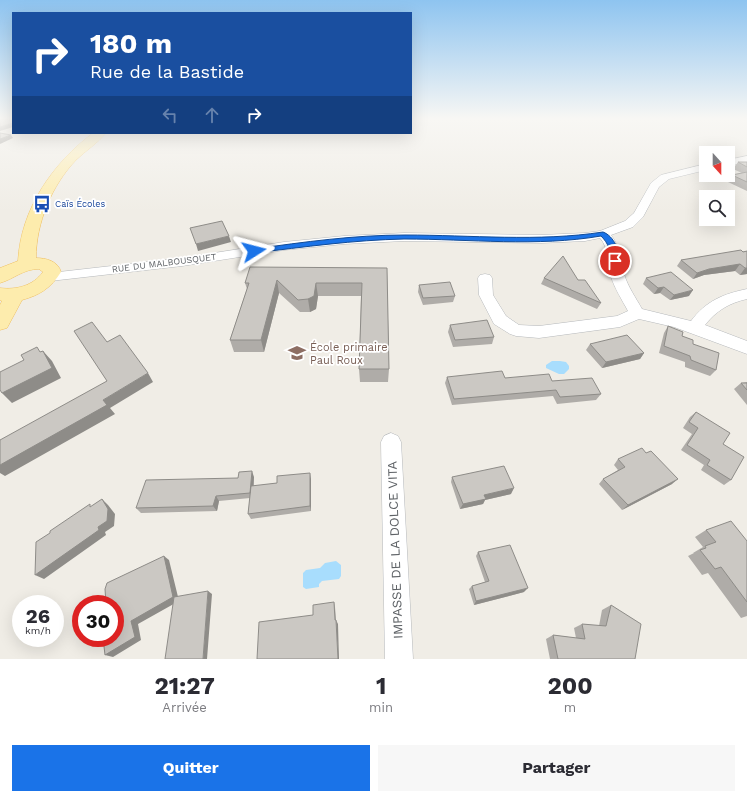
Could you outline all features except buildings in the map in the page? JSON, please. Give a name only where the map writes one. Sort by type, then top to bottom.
[{"type":"main road","points":[[27,265],[27,255],[33,225],[52,182],[80,150]]},
{"type":"main road","points":[[0,277],[10,271],[35,264],[48,266],[51,268],[52,272],[50,277],[39,286],[8,294],[0,323]]},
{"type":"street","points":[[735,162],[747,159]]},
{"type":"street","name":"RUE DU MALBOUSQUET","points":[[50,277],[182,262],[284,246],[344,240],[404,237],[541,239],[585,237],[603,234],[629,224],[639,215],[655,185],[664,177],[699,169]]},
{"type":"street","points":[[603,234],[610,242],[614,250],[616,272],[637,313]]},
{"type":"street","points":[[486,278],[486,295],[500,320],[516,330],[539,332],[620,321],[637,313],[662,316],[695,327],[747,348]]},
{"type":"street","points":[[695,327],[706,312],[728,298],[747,294]]},
{"type":"street","name":"IMPASSE DE LA DOLCE VITA","points":[[391,442],[399,659]]},
{"type":"water","points":[[552,361],[566,362],[569,366],[569,369],[564,374],[559,374],[546,368],[546,365]]},
{"type":"water","points":[[336,561],[341,565],[341,576],[339,579],[322,581],[319,584],[319,587],[306,589],[303,587],[303,573],[306,570],[320,568],[325,563]]},
{"type":"place","name":"Caïs Écoles","points":[[42,204]]},
{"type":"place","name":"École primaire Paul Roux","points":[[297,353]]},
{"type":"route","points":[[254,251],[284,246],[344,240],[404,237],[541,239],[585,237],[603,234],[610,242],[614,250],[615,261]]}]
